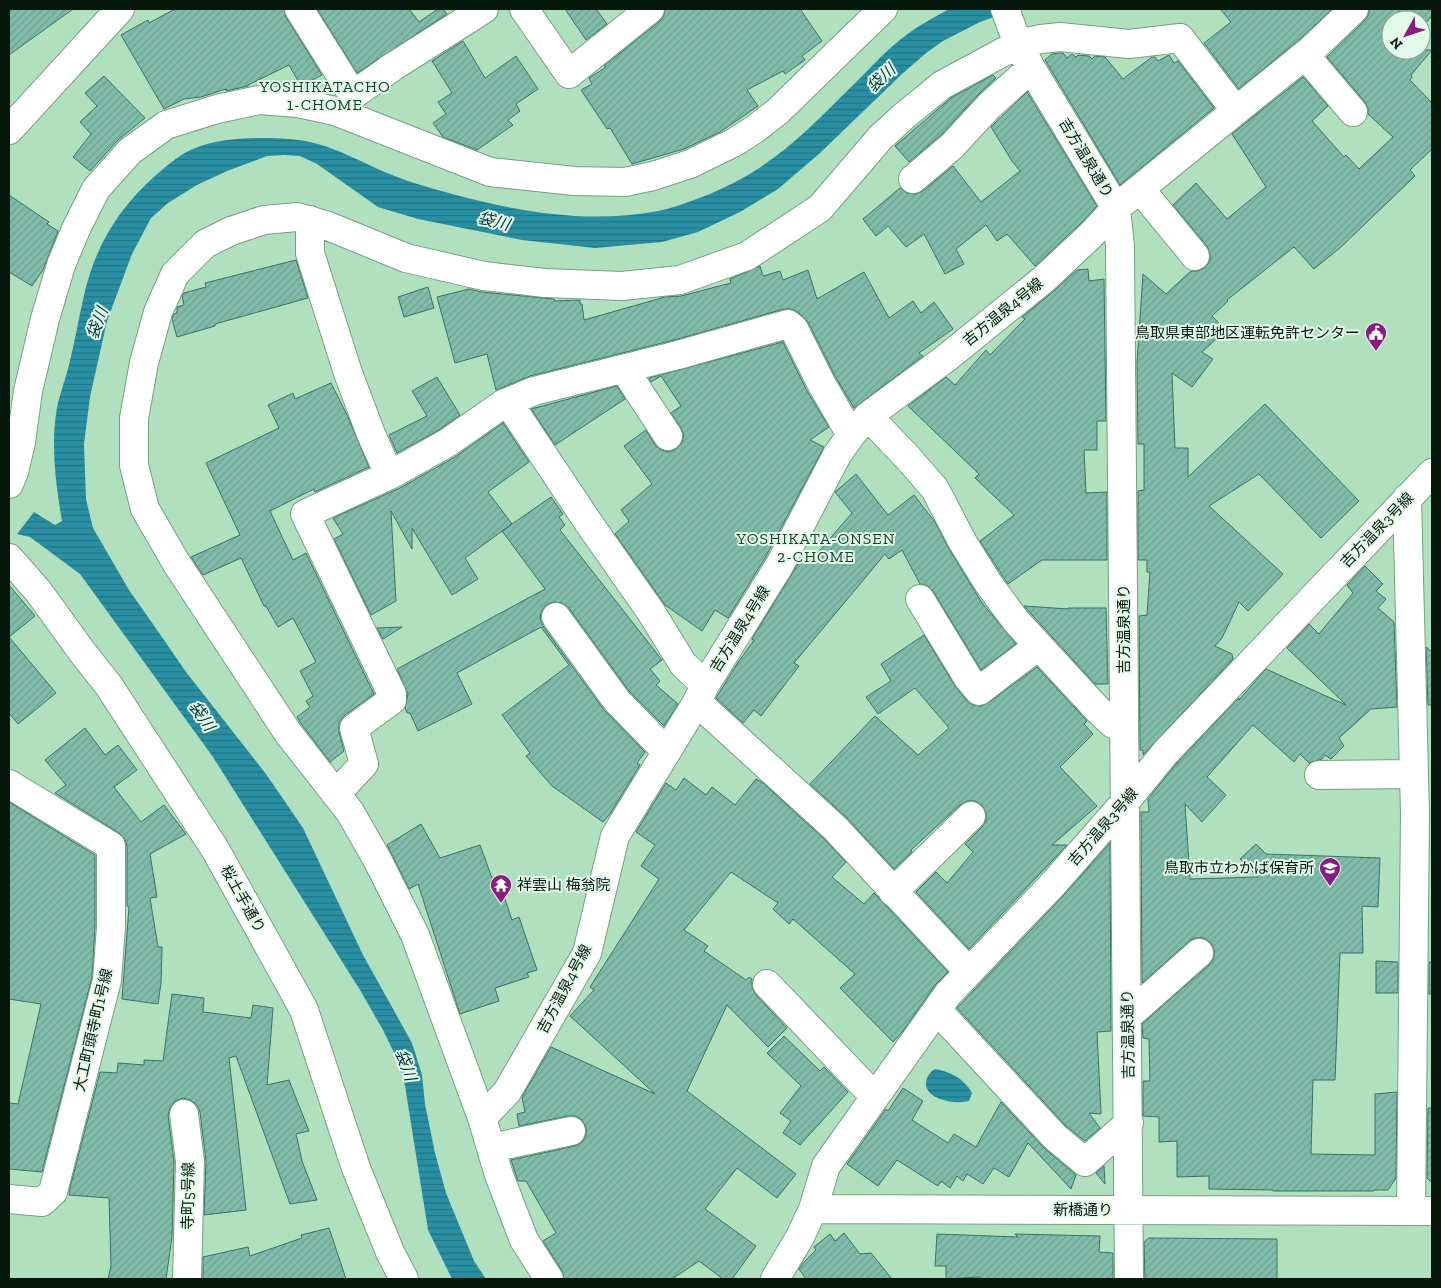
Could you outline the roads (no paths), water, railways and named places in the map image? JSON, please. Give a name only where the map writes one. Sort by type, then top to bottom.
[{"type":"street","points":[[9,130],[120,9]]},
{"type":"street","points":[[299,9],[344,103]]},
{"type":"street","points":[[344,103],[394,66],[484,9]]},
{"type":"street","points":[[524,9],[568,74],[650,9]]},
{"type":"street","points":[[9,484],[14,472],[21,442],[28,391],[61,265],[96,189],[130,151],[166,125],[217,109],[259,100],[344,103],[490,172],[574,181],[625,182],[690,164],[735,142],[755,129],[777,112],[883,9]]},
{"type":"street","name":"吉方温泉4号線","points":[[482,1118],[508,1092],[587,952],[615,836],[779,566],[837,455],[860,426],[1044,279],[1091,235],[1116,208],[1305,55],[1354,9]]},
{"type":"street","points":[[549,1279],[524,1240],[501,1182],[482,1118],[415,936],[378,861],[350,812],[288,733],[177,564],[146,509],[134,465],[134,418],[144,363],[158,312],[175,274],[206,244],[231,231],[264,220],[297,217],[310,220],[406,258],[484,276],[545,283],[622,286],[680,280],[747,256],[820,208],[880,138],[904,116],[1012,29],[1041,38],[1060,37],[1129,44],[1180,38],[1236,111]]},
{"type":"street","name":"吉方温泉通り","points":[[1012,29],[1031,68],[1116,208],[1120,246],[1129,1279]]},
{"type":"street","points":[[1305,55],[1353,112]]},
{"type":"street","points":[[913,179],[952,146],[989,106],[1031,68]]},
{"type":"street","points":[[1140,189],[1195,256]]},
{"type":"street","points":[[310,220],[310,253],[348,373],[371,434],[392,474]]},
{"type":"street","points":[[336,794],[364,764],[354,728],[392,700],[392,694],[305,514],[392,474],[447,443],[508,402],[534,391],[678,355],[788,324],[794,329],[821,383],[860,426],[908,458],[935,489],[962,541],[988,583],[1016,621],[1098,710],[1113,724],[1124,728]]},
{"type":"street","points":[[624,369],[668,436]]},
{"type":"street","points":[[508,402],[651,612],[701,693],[836,828],[893,892],[969,972]]},
{"type":"street","name":"吉方温泉3号線","points":[[813,1209],[826,1166],[948,994],[1054,883],[1126,801],[1165,752],[1432,473]]},
{"type":"street","points":[[1408,498],[1414,774],[1424,814],[1421,1210]]},
{"type":"street","name":"桜土手通り","points":[[9,558],[38,590],[119,702],[215,849],[304,1010],[356,1168],[390,1252],[404,1279]]},
{"type":"street","points":[[920,600],[968,678],[979,691],[1038,646]]},
{"type":"street","points":[[556,616],[617,701],[666,752]]},
{"type":"street","points":[[1319,775],[1414,774]]},
{"type":"street","name":"大工町頭寺町1号線","points":[[9,784],[111,846],[111,927],[107,980],[53,1192],[42,1202],[9,1199]]},
{"type":"street","points":[[893,892],[971,816]]},
{"type":"street","points":[[1128,1016],[1199,953]]},
{"type":"street","points":[[767,984],[875,1098]]},
{"type":"street","points":[[937,1010],[1055,1137],[1085,1162],[1129,1123]]},
{"type":"street","name":"寺町5号線","points":[[184,1114],[190,1161],[187,1279]]},
{"type":"street","points":[[491,1148],[571,1131]]},
{"type":"street","points":[[775,1279],[800,1237],[813,1209]]},
{"type":"street","name":"新橋通り","points":[[813,1209],[1421,1210]]},
{"type":"water","name":"袋川","points":[[949,9],[1016,9],[980,22],[943,41],[902,74],[820,153],[778,189],[740,212],[698,232],[662,242],[595,248],[522,240],[418,219],[378,207],[317,164],[300,156],[285,155],[267,156],[227,171],[197,185],[168,203],[151,218],[132,254],[107,321],[90,397],[84,444],[86,499],[93,528],[129,590],[186,672],[266,774],[303,828],[363,955],[412,1043],[422,1075],[425,1104],[435,1153],[446,1193],[474,1261],[486,1279],[452,1279],[428,1230],[400,1065],[360,990],[213,757],[80,574],[30,537],[17,534],[34,512],[55,525],[62,521],[55,468],[56,414],[85,291],[96,257],[111,227],[120,214],[156,175],[192,149],[209,143],[238,139],[269,138],[310,142],[331,148],[414,183],[452,194],[528,211],[580,216],[606,216],[632,215],[672,208],[726,186],[749,174],[782,152],[829,109],[894,44]]},
{"type":"water","points":[[935,1069],[951,1074],[961,1080],[972,1093],[969,1101],[948,1101],[933,1096],[928,1091],[926,1085],[927,1078]]},
{"type":"place","name":"鳥取県東部地区運転免許センター","points":[[1376,352]]},
{"type":"place","name":"鳥取市立わかば保育所","points":[[1330,887]]},
{"type":"place","name":"祥雲山 梅翁院","points":[[501,904]]},
{"type":"district","name":"YOSHIKATACHO 1-CHOME","points":[[325,95]]},
{"type":"district","name":"YOSHIKATA-ONSEN 2-CHOME","points":[[816,547]]}]
